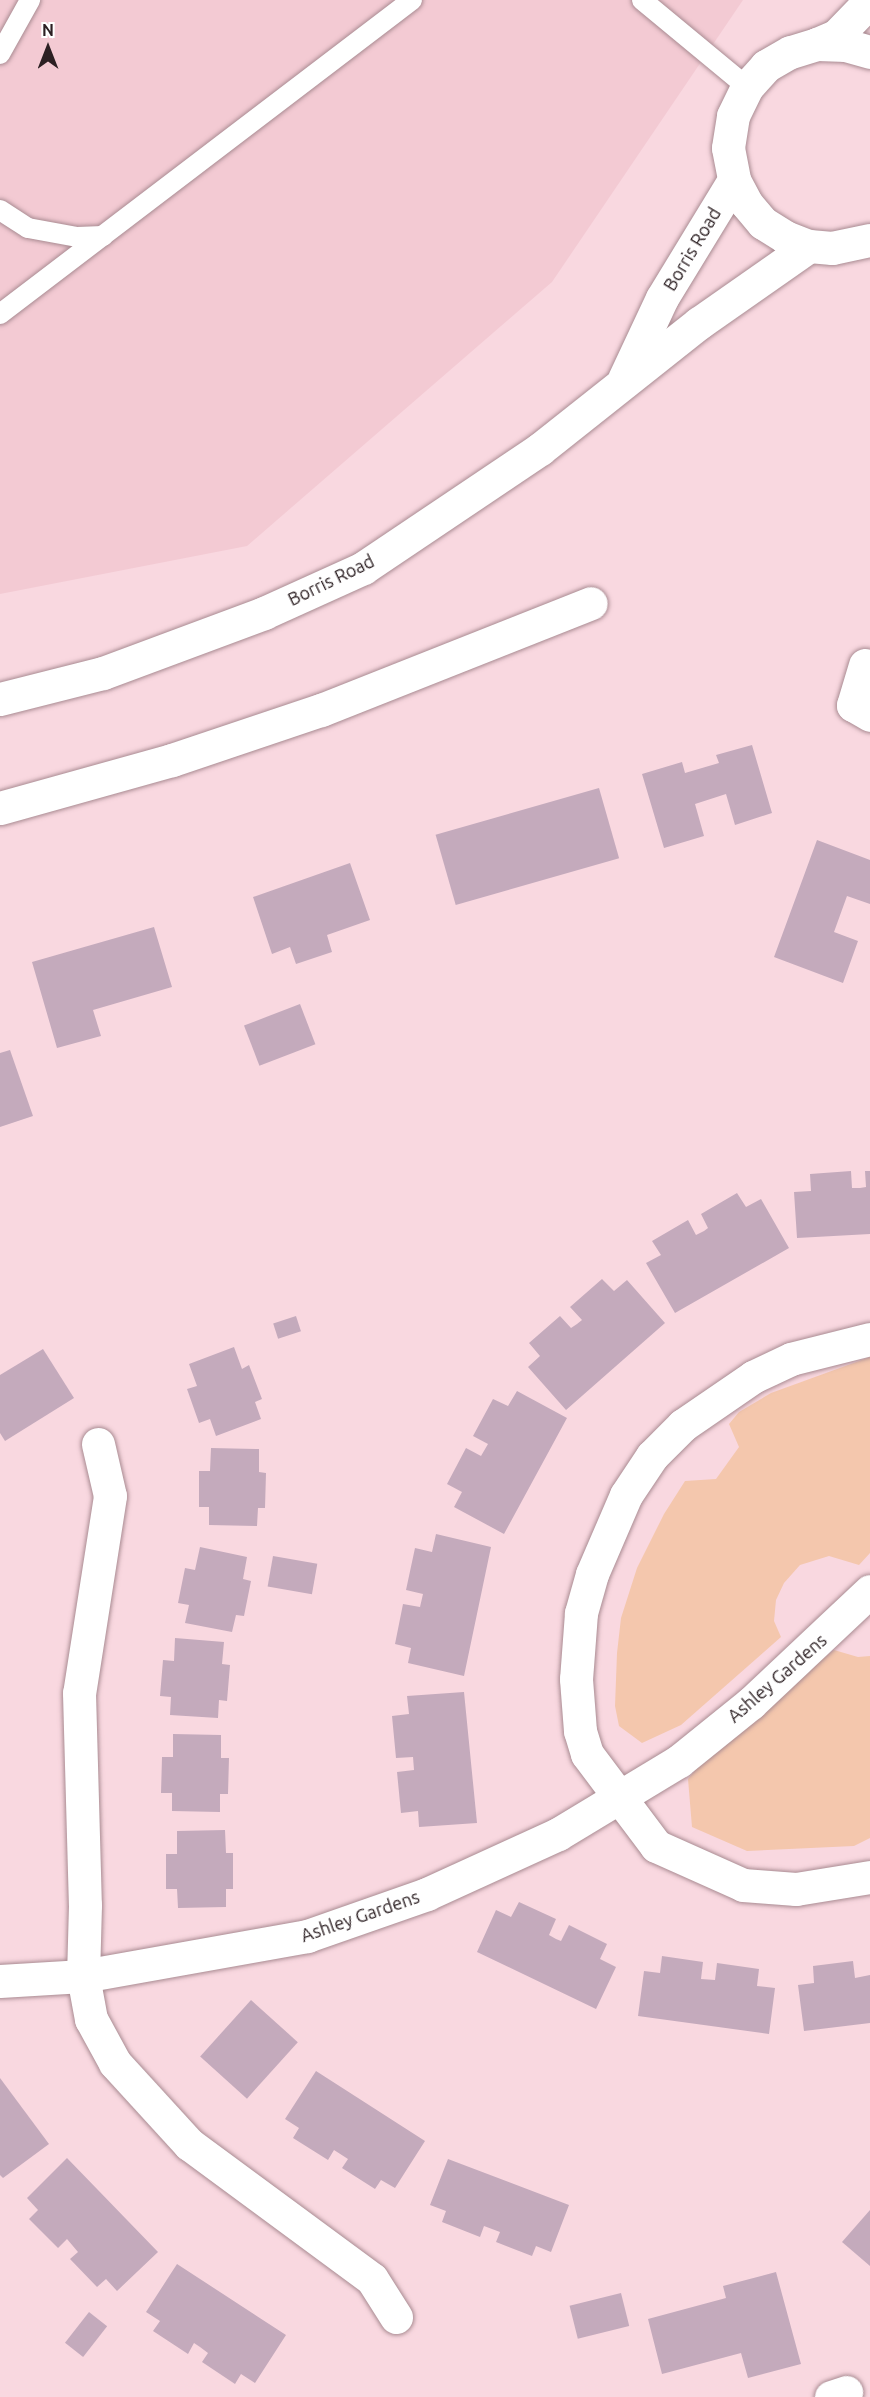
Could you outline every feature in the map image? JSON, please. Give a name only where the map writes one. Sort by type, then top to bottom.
[{"type":"street","points":[[865,248],[809,246],[763,223],[746,203],[734,180],[729,138],[733,116],[747,87],[766,66],[790,52],[836,36],[870,1]]},
{"type":"street","points":[[817,44],[846,45],[870,52]]},
{"type":"street","name":"Borris Road","points":[[622,384],[662,298],[734,180]]},
{"type":"street","name":"Borris Road","points":[[0,699],[103,673],[264,613],[363,568],[540,449],[699,323],[809,246]]},
{"type":"street","points":[[0,808],[172,760],[321,710],[591,603]]},
{"type":"street","points":[[865,665],[854,705],[870,715]]},
{"type":"street","points":[[870,1339],[791,1359],[720,1398],[683,1425],[652,1456],[626,1495],[592,1574],[581,1613],[576,1679],[587,1754],[617,1799],[656,1846],[743,1885],[796,1889],[870,1877]]},
{"type":"street","points":[[98,1444],[110,1496],[79,1693],[85,1905],[83,1976],[91,2019],[115,2064],[189,2145],[372,2279],[396,2317]]},
{"type":"street","name":"Ashley Gardens","points":[[0,1981],[83,1976],[307,1936],[427,1894],[558,1834],[679,1761],[751,1703],[870,1591]]},
{"type":"lane","points":[[0,54],[30,0]]},
{"type":"lane","points":[[0,314],[412,0]]},
{"type":"lane","points":[[642,0],[747,87]]},
{"type":"lane","points":[[0,210],[27,228],[46,232],[103,236]]},
{"type":"shaded area","points":[[0,0],[743,0],[552,282],[247,546],[0,594]]},
{"type":"shaded area","points":[[870,1357],[870,1553],[859,1565],[829,1556],[800,1565],[784,1583],[776,1600],[774,1621],[781,1637],[681,1725],[642,1743],[619,1726],[615,1706],[617,1653],[621,1618],[637,1568],[664,1514],[685,1481],[716,1479],[739,1447],[729,1424],[739,1412],[771,1393]]},
{"type":"shaded area","points":[[834,1650],[858,1657],[870,1656],[870,1838],[854,1846],[747,1851],[692,1827],[688,1779],[721,1739]]},
{"type":"building","points":[[752,745],[772,813],[735,825],[726,794],[695,804],[704,836],[664,848],[642,774],[682,762],[685,773],[719,763],[716,755]]},
{"type":"building","points":[[599,788],[619,858],[456,905],[436,835]]},
{"type":"building","points":[[817,840],[870,860],[870,904],[847,896],[834,932],[858,941],[843,983],[774,957]]},
{"type":"building","points":[[350,863],[370,920],[327,935],[332,952],[296,964],[290,947],[272,954],[253,897]]},
{"type":"building","points":[[154,927],[172,987],[93,1010],[101,1036],[57,1048],[32,962]]},
{"type":"building","points":[[300,1004],[315,1044],[259,1066],[244,1026]]},
{"type":"building","points":[[10,1050],[33,1116],[0,1127],[0,1053]]},
{"type":"building","points":[[851,1171],[852,1188],[860,1188],[866,1187],[865,1171],[870,1171],[870,1234],[797,1238],[794,1192],[811,1191],[810,1174]]},
{"type":"building","points":[[737,1193],[746,1207],[761,1199],[789,1248],[675,1313],[646,1263],[661,1255],[652,1241],[688,1220],[696,1235],[704,1231],[708,1228],[701,1214]]},
{"type":"building","points":[[602,1279],[614,1291],[627,1280],[665,1323],[566,1410],[528,1367],[540,1356],[529,1343],[560,1316],[571,1328],[582,1320],[570,1307]]},
{"type":"building","points":[[296,1316],[301,1331],[278,1339],[273,1323]]},
{"type":"building","points":[[234,1347],[242,1369],[249,1365],[262,1399],[255,1402],[261,1419],[216,1436],[210,1419],[199,1423],[187,1389],[197,1386],[189,1364]]},
{"type":"building","points":[[43,1349],[74,1398],[5,1441],[0,1433],[0,1375]]},
{"type":"building","points":[[517,1391],[567,1418],[504,1534],[454,1507],[462,1492],[447,1484],[466,1448],[481,1456],[488,1444],[473,1436],[493,1399],[508,1406]]},
{"type":"building","points":[[211,1448],[259,1449],[259,1472],[266,1473],[265,1508],[258,1508],[257,1526],[209,1525],[209,1507],[199,1507],[199,1471],[210,1471]]},
{"type":"building","points":[[436,1534],[491,1547],[464,1676],[408,1663],[411,1648],[395,1644],[403,1604],[420,1607],[423,1594],[406,1590],[415,1548],[432,1552]]},
{"type":"building","points":[[200,1547],[247,1557],[243,1579],[251,1581],[244,1616],[236,1615],[232,1632],[185,1623],[189,1605],[178,1603],[185,1568],[195,1570]]},
{"type":"building","points":[[273,1556],[317,1564],[312,1594],[268,1587]]},
{"type":"building","points":[[175,1638],[224,1642],[222,1664],[230,1665],[227,1701],[219,1700],[218,1718],[170,1715],[171,1697],[160,1696],[163,1660],[174,1661]]},
{"type":"building","points":[[464,1692],[477,1823],[419,1827],[418,1811],[401,1813],[397,1772],[414,1770],[413,1757],[396,1758],[392,1716],[409,1714],[407,1696]]},
{"type":"building","points":[[173,1734],[221,1735],[221,1758],[229,1758],[228,1794],[220,1794],[220,1812],[172,1811],[172,1793],[161,1793],[162,1757],[173,1757]]},
{"type":"building","points":[[225,1830],[226,1853],[233,1853],[233,1889],[226,1889],[226,1907],[178,1908],[177,1889],[166,1889],[166,1854],[177,1854],[177,1831]]},
{"type":"building","points":[[519,1902],[556,1919],[549,1935],[556,1939],[561,1941],[569,1925],[607,1944],[600,1959],[616,1967],[596,2009],[477,1952],[496,1910],[511,1917]]},
{"type":"building","points":[[662,1956],[703,1962],[701,1979],[715,1980],[717,1963],[759,1969],[757,1986],[775,1988],[769,2034],[638,2016],[644,1971],[660,1973]]},
{"type":"building","points":[[853,1961],[855,1978],[870,1975],[870,2023],[804,2031],[798,1985],[814,1983],[813,1966]]},
{"type":"building","points":[[251,2000],[298,2042],[247,2099],[200,2056]]},
{"type":"building","points":[[316,2071],[425,2141],[395,2188],[381,2180],[375,2189],[342,2168],[348,2159],[334,2150],[328,2160],[293,2138],[299,2128],[285,2119]]},
{"type":"building","points":[[0,2078],[49,2144],[3,2178],[0,2175]]},
{"type":"building","points":[[67,2158],[158,2252],[117,2291],[106,2279],[97,2287],[70,2259],[78,2252],[67,2239],[58,2248],[29,2219],[38,2210],[27,2198]]},
{"type":"building","points":[[448,2159],[569,2205],[551,2252],[536,2246],[532,2256],[496,2242],[500,2232],[484,2226],[480,2237],[442,2222],[446,2211],[430,2205]]},
{"type":"building","points":[[870,2210],[870,2266],[842,2242]]},
{"type":"building","points":[[177,2264],[286,2335],[255,2383],[241,2374],[235,2384],[202,2362],[208,2353],[194,2343],[188,2354],[153,2331],[160,2321],[146,2312]]},
{"type":"building","points":[[776,2272],[801,2364],[748,2378],[741,2353],[662,2374],[648,2319],[726,2298],[723,2286]]},
{"type":"building","points":[[621,2293],[629,2326],[578,2339],[570,2306]]},
{"type":"building","points":[[89,2312],[107,2326],[83,2357],[65,2343]]}]
